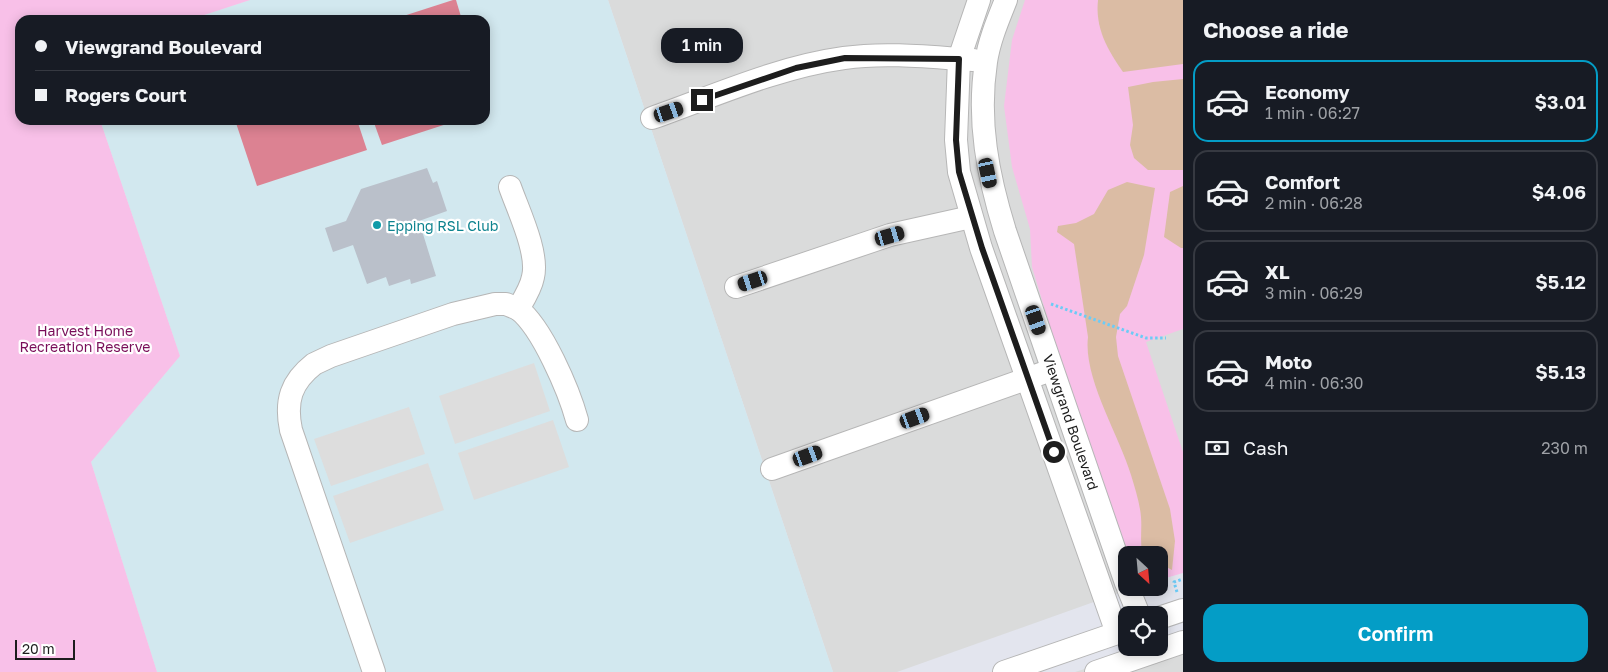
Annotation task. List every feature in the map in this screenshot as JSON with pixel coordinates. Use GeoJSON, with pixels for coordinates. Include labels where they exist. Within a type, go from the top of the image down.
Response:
{"type":"FeatureCollection","features":[{"type":"Feature","properties":{"kind":"street","name":"Viewgrand Boulevard"},"geometry":{"type":"LineString","coordinates":[[979,0],[959,59],[956,140],[959,172],[971,217],[1118,624]]}},
{"type":"Feature","properties":{"kind":"street","name":"Viewgrand Boulevard"},"geometry":{"type":"LineString","coordinates":[[1006,0],[986,62],[983,112],[985,156],[992,189],[1118,560]]}},
{"type":"Feature","properties":{"kind":"street"},"geometry":{"type":"LineString","coordinates":[[652,118],[770,76],[820,62],[873,56],[959,59],[986,62]]}},
{"type":"Feature","properties":{"kind":"street"},"geometry":{"type":"LineString","coordinates":[[510,186],[530,244],[534,266],[532,283],[518,309]]}},
{"type":"Feature","properties":{"kind":"street"},"geometry":{"type":"LineString","coordinates":[[736,286],[890,236],[971,217]]}},
{"type":"Feature","properties":{"kind":"street"},"geometry":{"type":"LineString","coordinates":[[374,672],[291,430],[288,407],[292,391],[302,373],[314,364],[331,356],[453,314],[482,307],[506,304],[518,309],[535,326],[572,404],[577,420]]}},
{"type":"Feature","properties":{"kind":"street"},"geometry":{"type":"LineString","coordinates":[[772,469],[1053,369]]}},
{"type":"Feature","properties":{"kind":"street"},"geometry":{"type":"LineString","coordinates":[[1168,615],[1183,610]]}},
{"type":"Feature","properties":{"kind":"street"},"geometry":{"type":"LineString","coordinates":[[1004,672],[1118,633]]}},
{"type":"Feature","properties":{"kind":"street"},"geometry":{"type":"LineString","coordinates":[[1096,672],[1183,642]]}},
{"type":"Feature","properties":{"kind":"path"},"geometry":{"type":"LineString","coordinates":[[1048,302],[1146,338],[1166,338]]}},
{"type":"Feature","properties":{"kind":"shaded area"},"geometry":{"type":"Polygon","coordinates":[[[250,0],[608,0],[833,672],[157,672],[91,462],[180,356],[102,125],[490,125],[490,15],[204,15],[250,0]]]}},
{"type":"Feature","properties":{"kind":"shaded area"},"geometry":{"type":"Polygon","coordinates":[[[456,0],[460,15],[406,15],[456,0]]]}},
{"type":"Feature","properties":{"kind":"shaded area"},"geometry":{"type":"Polygon","coordinates":[[[608,0],[1183,0],[1183,569],[1168,560],[1168,546],[1118,546],[1118,593],[897,672],[833,672],[608,0]]]}},
{"type":"Feature","properties":{"kind":"shaded area"},"geometry":{"type":"Polygon","coordinates":[[[1098,0],[1183,0],[1183,64],[1123,72],[1103,38],[1098,20],[1098,0]]]}},
{"type":"Feature","properties":{"kind":"shaded area"},"geometry":{"type":"Polygon","coordinates":[[[1183,79],[1183,170],[1148,170],[1134,158],[1130,145],[1133,125],[1128,87],[1183,79]]]}},
{"type":"Feature","properties":{"kind":"shaded area"},"geometry":{"type":"Polygon","coordinates":[[[237,125],[359,125],[367,150],[257,186],[237,125]]]}},
{"type":"Feature","properties":{"kind":"shaded area"},"geometry":{"type":"Polygon","coordinates":[[[375,125],[444,125],[382,145],[375,125]]]}},
{"type":"Feature","properties":{"kind":"shaded area"},"geometry":{"type":"Polygon","coordinates":[[[1127,182],[1155,188],[1144,255],[1127,306],[1120,314],[1116,337],[1118,356],[1170,509],[1175,541],[1172,570],[1168,568],[1168,546],[1141,546],[1141,517],[1136,491],[1126,459],[1103,406],[1091,370],[1074,244],[1057,232],[1058,226],[1076,223],[1094,214],[1108,190],[1127,182]]]}},
{"type":"Feature","properties":{"kind":"shaded area"},"geometry":{"type":"Polygon","coordinates":[[[1183,186],[1183,248],[1181,248],[1164,237],[1170,192],[1183,186]]]}},
{"type":"Feature","properties":{"kind":"shaded area"},"geometry":{"type":"Polygon","coordinates":[[[534,363],[550,411],[455,444],[439,396],[534,363]]]}},
{"type":"Feature","properties":{"kind":"shaded area"},"geometry":{"type":"Polygon","coordinates":[[[409,407],[425,454],[331,486],[314,439],[409,407]]]}},
{"type":"Feature","properties":{"kind":"shaded area"},"geometry":{"type":"Polygon","coordinates":[[[553,420],[569,467],[474,500],[458,453],[553,420]]]}},
{"type":"Feature","properties":{"kind":"shaded area"},"geometry":{"type":"Polygon","coordinates":[[[428,463],[444,510],[350,543],[333,496],[428,463]]]}},
{"type":"Feature","properties":{"kind":"shaded area"},"geometry":{"type":"Polygon","coordinates":[[[1183,638],[1183,672],[1075,672],[1126,656],[1168,656],[1168,643],[1183,638]]]}},
{"type":"Feature","properties":{"kind":"green space","name":"Harvest Home Recreation Reserve"},"geometry":{"type":"Polygon","coordinates":[[[0,0],[250,0],[204,15],[15,15],[15,125],[102,125],[180,356],[91,462],[157,672],[0,672],[0,0]]]}},
{"type":"Feature","properties":{"kind":"green space"},"geometry":{"type":"Polygon","coordinates":[[[1025,0],[1183,0],[1183,329],[1146,342],[1183,452],[1183,573],[1168,577],[1168,546],[1123,546],[1058,353],[1032,267],[1030,229],[1012,167],[1004,106],[1012,40],[1025,0]]]}},
{"type":"Feature","properties":{"kind":"building","name":"Epping RSL Club"},"geometry":{"type":"Polygon","coordinates":[[[427,168],[433,183],[437,181],[447,211],[419,221],[436,276],[411,284],[410,279],[389,286],[386,277],[367,284],[353,245],[333,252],[325,228],[346,221],[361,189],[427,168]]]}},
{"type":"Feature","properties":{"kind":"place","name":"Epping RSL Club"},"geometry":{"type":"Point","coordinates":[377,225]}},
{"type":"Feature","properties":{"kind":"route"},"geometry":{"type":"LineString","coordinates":[[702,100],[796,68],[845,58],[873,56],[959,59],[956,140],[959,172],[971,217],[1054,452]]}}]}
